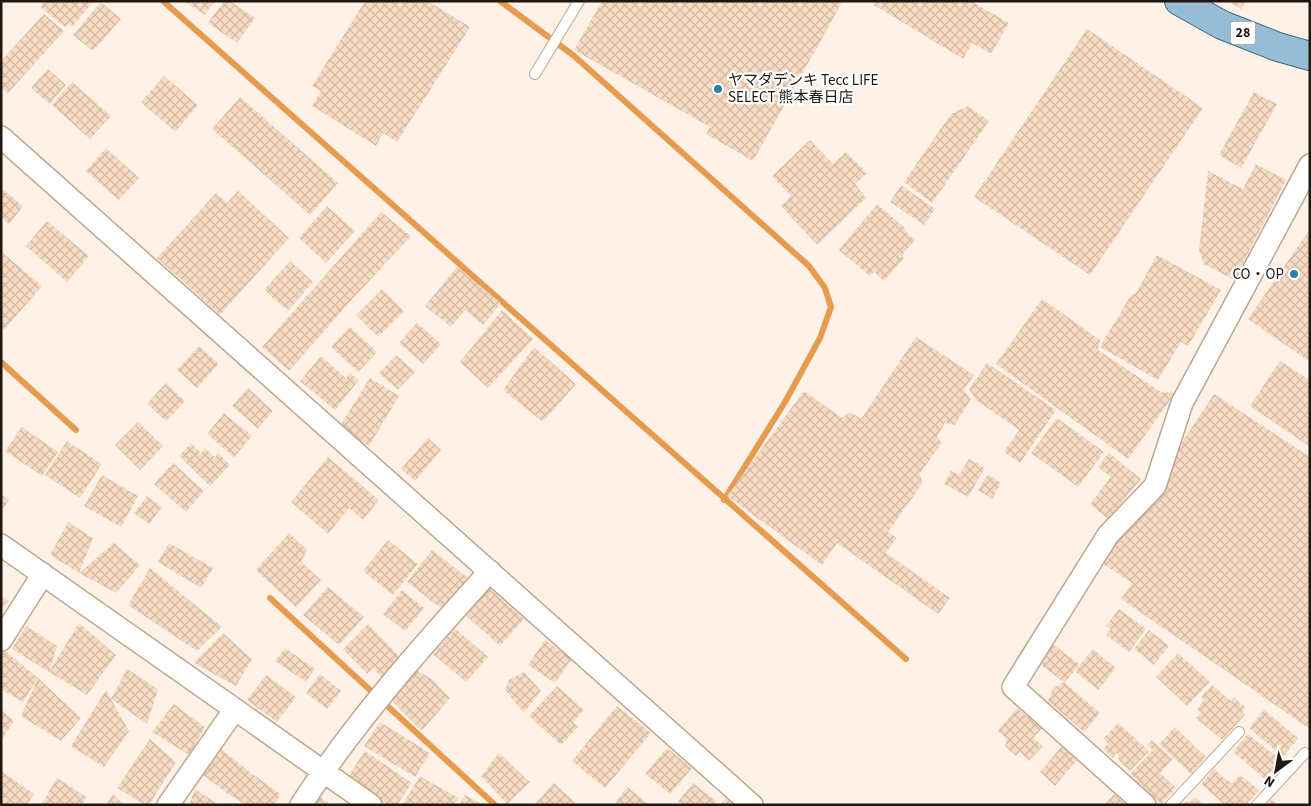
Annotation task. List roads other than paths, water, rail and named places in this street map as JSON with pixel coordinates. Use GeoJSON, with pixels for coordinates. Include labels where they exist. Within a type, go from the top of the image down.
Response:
{"type":"FeatureCollection","features":[{"type":"Feature","properties":{"kind":"main road","name":"28"},"geometry":{"type":"LineString","coordinates":[[1179,1],[1222,25],[1278,47],[1310,56]]}},
{"type":"Feature","properties":{"kind":"street"},"geometry":{"type":"LineString","coordinates":[[1,137],[752,805]]}},
{"type":"Feature","properties":{"kind":"street"},"geometry":{"type":"LineString","coordinates":[[1145,805],[1013,687],[1108,535],[1155,486],[1182,403],[1310,164]]}},
{"type":"Feature","properties":{"kind":"street"},"geometry":{"type":"LineString","coordinates":[[1,545],[371,805]]}},
{"type":"Feature","properties":{"kind":"street"},"geometry":{"type":"LineString","coordinates":[[301,805],[323,771],[423,645],[490,571]]}},
{"type":"Feature","properties":{"kind":"street"},"geometry":{"type":"LineString","coordinates":[[1,640],[43,574]]}},
{"type":"Feature","properties":{"kind":"street"},"geometry":{"type":"LineString","coordinates":[[168,805],[235,709]]}},
{"type":"Feature","properties":{"kind":"lane"},"geometry":{"type":"LineString","coordinates":[[535,74],[580,1]]}},
{"type":"Feature","properties":{"kind":"lane"},"geometry":{"type":"LineString","coordinates":[[1171,805],[1238,732]]}},
{"type":"Feature","properties":{"kind":"lane"},"geometry":{"type":"LineString","coordinates":[[1257,805],[1305,753]]}},
{"type":"Feature","properties":{"kind":"waterway"},"geometry":{"type":"LineString","coordinates":[[163,1],[906,659]]}},
{"type":"Feature","properties":{"kind":"waterway"},"geometry":{"type":"LineString","coordinates":[[500,1],[573,55],[809,266],[825,288],[831,307],[820,338],[785,402],[724,500]]}},
{"type":"Feature","properties":{"kind":"waterway"},"geometry":{"type":"LineString","coordinates":[[1,362],[76,430]]}},
{"type":"Feature","properties":{"kind":"waterway"},"geometry":{"type":"LineString","coordinates":[[270,598],[495,805]]}},
{"type":"Feature","properties":{"kind":"place","name":"ヤマダデンキ Tecc LIFE SELECT 熊本春日店"},"geometry":{"type":"Point","coordinates":[718,89]}},
{"type":"Feature","properties":{"kind":"place","name":"CO・OP"},"geometry":{"type":"Point","coordinates":[1294,274]}}]}
